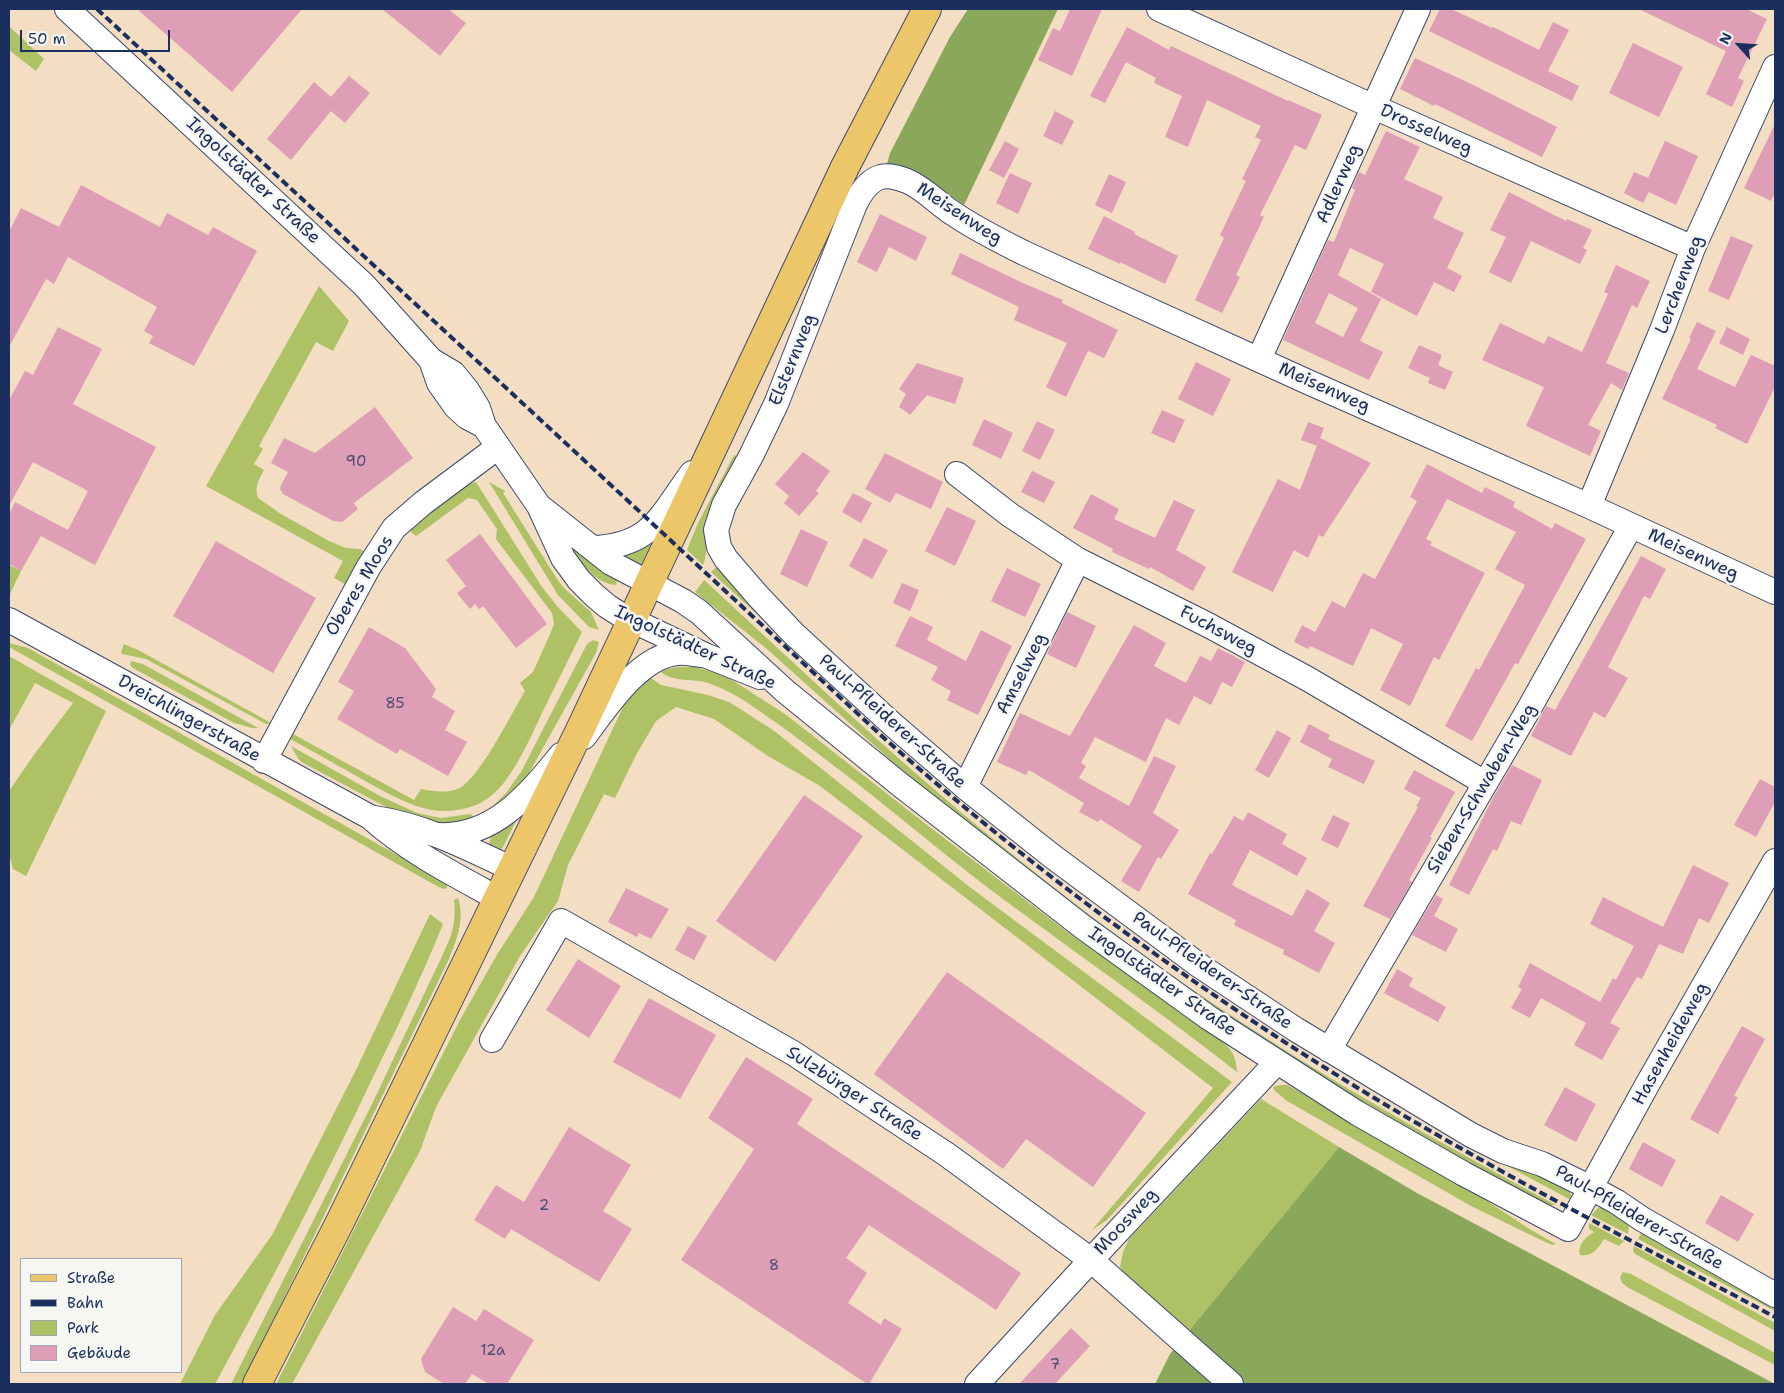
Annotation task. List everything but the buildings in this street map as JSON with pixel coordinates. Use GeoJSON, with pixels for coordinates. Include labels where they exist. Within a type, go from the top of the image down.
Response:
{"type":"FeatureCollection","features":[{"type":"Feature","properties":{"kind":"main road"},"geometry":{"type":"LineString","coordinates":[[257,1384],[339,1224],[580,730],[845,168],[927,9]]}},
{"type":"Feature","properties":{"kind":"street","name":"Ingolstädter Straße"},"geometry":{"type":"LineString","coordinates":[[67,9],[309,235],[338,259],[373,295],[430,360],[439,383],[456,407],[467,417],[484,426],[539,506],[556,544],[570,569],[600,600],[612,610],[707,656],[746,670],[785,691]]}},
{"type":"Feature","properties":{"kind":"street","name":"Drosselweg"},"geometry":{"type":"LineString","coordinates":[[1159,9],[1374,107],[1693,248]]}},
{"type":"Feature","properties":{"kind":"street","name":"Adlerweg"},"geometry":{"type":"LineString","coordinates":[[1259,359],[1418,9]]}},
{"type":"Feature","properties":{"kind":"street","name":"Lerchenweg"},"geometry":{"type":"LineString","coordinates":[[1589,506],[1662,330],[1693,248],[1775,67]]}},
{"type":"Feature","properties":{"kind":"street","name":"Meisenweg"},"geometry":{"type":"LineString","coordinates":[[879,177],[906,180],[953,214],[1024,253],[1589,506],[1775,592]]}},
{"type":"Feature","properties":{"kind":"street","name":"Elsternweg"},"geometry":{"type":"LineString","coordinates":[[719,547],[716,530],[724,505],[751,456],[776,404],[855,204],[865,188],[879,177]]}},
{"type":"Feature","properties":{"kind":"street"},"geometry":{"type":"LineString","coordinates":[[592,548],[624,544],[636,539],[654,525],[715,441]]}},
{"type":"Feature","properties":{"kind":"street","name":"Oberes Moos"},"geometry":{"type":"LineString","coordinates":[[264,761],[364,574],[394,528],[423,503],[498,447]]}},
{"type":"Feature","properties":{"kind":"street","name":"Fuchsweg"},"geometry":{"type":"LineString","coordinates":[[956,474],[1010,515],[1078,560],[1208,625],[1308,679],[1485,783]]}},
{"type":"Feature","properties":{"kind":"street","name":"Ingolstädter Straße"},"geometry":{"type":"LineString","coordinates":[[539,506],[611,563],[683,601],[699,612],[785,691],[898,783],[1046,898],[1209,1018],[1382,1128],[1568,1229]]}},
{"type":"Feature","properties":{"kind":"street","name":"Sieben-Schwaben-Weg"},"geometry":{"type":"LineString","coordinates":[[1329,1050],[1569,640],[1631,526]]}},
{"type":"Feature","properties":{"kind":"street","name":"Paul-Pfleiderer-Straße"},"geometry":{"type":"LineString","coordinates":[[719,547],[726,559],[793,633],[891,723],[965,787],[1044,850],[1181,952],[1329,1050],[1471,1135],[1504,1151],[1542,1164],[1591,1188],[1775,1295]]}},
{"type":"Feature","properties":{"kind":"street","name":"Amselweg"},"geometry":{"type":"LineString","coordinates":[[965,787],[1078,560]]}},
{"type":"Feature","properties":{"kind":"street","name":"Dreichlingerstraße"},"geometry":{"type":"LineString","coordinates":[[9,620],[264,761],[370,817],[413,850],[497,898]]}},
{"type":"Feature","properties":{"kind":"street"},"geometry":{"type":"LineString","coordinates":[[563,764],[626,684],[643,668],[672,654],[684,653],[707,656]]}},
{"type":"Feature","properties":{"kind":"street"},"geometry":{"type":"LineString","coordinates":[[438,835],[466,832],[482,827],[504,816],[543,778],[580,730]]}},
{"type":"Feature","properties":{"kind":"street","name":"Dreichlingerstraße"},"geometry":{"type":"LineString","coordinates":[[370,817],[394,821],[438,835],[512,869]]}},
{"type":"Feature","properties":{"kind":"street","name":"Hasenheideweg"},"geometry":{"type":"LineString","coordinates":[[1568,1229],[1647,1085],[1775,861]]}},
{"type":"Feature","properties":{"kind":"street","name":"Sulzbürger Straße"},"geometry":{"type":"LineString","coordinates":[[492,1040],[561,922],[734,1018],[840,1084],[946,1154],[1091,1260],[1231,1384]]}},
{"type":"Feature","properties":{"kind":"street","name":"Moosweg"},"geometry":{"type":"LineString","coordinates":[[978,1384],[1091,1260],[1277,1062]]}},
{"type":"Feature","properties":{"kind":"green space"},"geometry":{"type":"Polygon","coordinates":[[[968,9],[1058,9],[964,205],[924,177],[886,168],[890,153],[950,37],[968,9]]]}},
{"type":"Feature","properties":{"kind":"green space"},"geometry":{"type":"Polygon","coordinates":[[[10,27],[44,59],[36,71],[9,50],[10,27]]]}},
{"type":"Feature","properties":{"kind":"green space"},"geometry":{"type":"Polygon","coordinates":[[[319,286],[349,321],[333,351],[316,342],[259,446],[263,449],[254,464],[264,470],[257,487],[258,498],[281,514],[329,541],[346,548],[360,549],[365,552],[348,586],[334,578],[343,561],[206,486],[319,286]]]}},
{"type":"Feature","properties":{"kind":"green space"},"geometry":{"type":"Polygon","coordinates":[[[734,455],[743,459],[711,508],[706,523],[706,554],[703,565],[687,550],[698,523],[734,455]]]}},
{"type":"Feature","properties":{"kind":"green space"},"geometry":{"type":"Polygon","coordinates":[[[476,482],[542,587],[582,632],[526,746],[504,782],[487,799],[475,805],[468,808],[439,811],[422,808],[395,797],[290,739],[291,733],[414,800],[421,789],[442,792],[455,790],[464,785],[483,762],[525,691],[520,683],[533,672],[554,624],[552,613],[496,539],[497,529],[477,500],[468,498],[416,536],[411,532],[409,528],[469,483],[476,482]]]}},
{"type":"Feature","properties":{"kind":"green space"},"geometry":{"type":"Polygon","coordinates":[[[489,482],[505,491],[503,493],[559,582],[591,612],[599,630],[589,627],[558,595],[489,482]]]}},
{"type":"Feature","properties":{"kind":"green space"},"geometry":{"type":"Polygon","coordinates":[[[652,541],[640,567],[617,557],[652,541]]]}},
{"type":"Feature","properties":{"kind":"green space"},"geometry":{"type":"Polygon","coordinates":[[[573,546],[608,572],[617,581],[616,585],[602,581],[590,572],[571,548],[573,546]]]}},
{"type":"Feature","properties":{"kind":"green space"},"geometry":{"type":"Polygon","coordinates":[[[722,562],[782,637],[711,572],[722,562]]]}},
{"type":"Feature","properties":{"kind":"green space"},"geometry":{"type":"Polygon","coordinates":[[[9,565],[21,571],[10,594],[9,593],[9,565]]]}},
{"type":"Feature","properties":{"kind":"green space"},"geometry":{"type":"Polygon","coordinates":[[[704,580],[860,724],[941,795],[1025,865],[1142,954],[1242,1023],[1345,1087],[1556,1205],[1545,1205],[1366,1107],[1175,982],[936,801],[767,649],[695,592],[704,580]]]}},
{"type":"Feature","properties":{"kind":"green space"},"geometry":{"type":"Polygon","coordinates":[[[593,640],[599,642],[596,653],[529,773],[519,789],[487,812],[506,793],[521,772],[587,644],[593,640]]]}},
{"type":"Feature","properties":{"kind":"green space"},"geometry":{"type":"Polygon","coordinates":[[[9,643],[28,648],[424,870],[447,884],[447,888],[443,889],[435,885],[9,647],[9,643]]]}},
{"type":"Feature","properties":{"kind":"green space"},"geometry":{"type":"Polygon","coordinates":[[[124,644],[273,724],[266,724],[146,659],[122,654],[124,644]]]}},
{"type":"Feature","properties":{"kind":"green space"},"geometry":{"type":"Polygon","coordinates":[[[9,656],[106,711],[26,876],[13,869],[9,854],[9,791],[73,703],[35,683],[9,730],[9,656]]]}},
{"type":"Feature","properties":{"kind":"green space"},"geometry":{"type":"Polygon","coordinates":[[[131,661],[143,664],[258,728],[234,723],[133,668],[130,665],[131,661]]]}},
{"type":"Feature","properties":{"kind":"green space"},"geometry":{"type":"Polygon","coordinates":[[[679,667],[695,667],[717,673],[732,680],[785,714],[1066,931],[1213,1034],[1233,1054],[1237,1072],[979,881],[802,741],[752,706],[715,685],[672,678],[661,672],[679,667]]]}},
{"type":"Feature","properties":{"kind":"green space"},"geometry":{"type":"Polygon","coordinates":[[[648,676],[661,685],[708,695],[729,702],[773,730],[971,888],[1232,1082],[1107,1220],[1092,1230],[1213,1088],[820,786],[768,756],[714,719],[676,707],[656,721],[636,755],[615,798],[604,794],[568,865],[558,901],[520,956],[436,1107],[420,1151],[292,1384],[276,1384],[461,1018],[498,953],[534,897],[623,707],[632,691],[648,676]]]}},
{"type":"Feature","properties":{"kind":"green space"},"geometry":{"type":"Polygon","coordinates":[[[291,746],[380,796],[417,813],[441,818],[470,814],[475,817],[438,827],[405,817],[305,764],[299,760],[291,746]]]}},
{"type":"Feature","properties":{"kind":"green space"},"geometry":{"type":"Polygon","coordinates":[[[514,821],[515,823],[501,851],[488,846],[493,831],[514,821]]]}},
{"type":"Feature","properties":{"kind":"green space"},"geometry":{"type":"Polygon","coordinates":[[[458,898],[461,914],[460,921],[449,959],[242,1384],[231,1384],[372,1104],[444,952],[453,927],[455,915],[454,900],[458,898]]]}},
{"type":"Feature","properties":{"kind":"green space"},"geometry":{"type":"Polygon","coordinates":[[[430,914],[443,924],[427,963],[335,1155],[256,1308],[215,1384],[180,1384],[215,1315],[272,1235],[356,1070],[430,914]]]}},
{"type":"Feature","properties":{"kind":"green space"},"geometry":{"type":"Polygon","coordinates":[[[1287,1085],[1298,1091],[1475,1193],[1556,1244],[1552,1245],[1471,1206],[1287,1101],[1274,1090],[1273,1087],[1287,1085]]]}},
{"type":"Feature","properties":{"kind":"green space"},"geometry":{"type":"Polygon","coordinates":[[[1261,1099],[1339,1147],[1187,1333],[1126,1277],[1120,1267],[1123,1252],[1129,1239],[1261,1099]]]}},
{"type":"Feature","properties":{"kind":"green space"},"geometry":{"type":"Polygon","coordinates":[[[1468,1145],[1567,1186],[1571,1194],[1571,1200],[1468,1145]]]}},
{"type":"Feature","properties":{"kind":"green space"},"geometry":{"type":"Polygon","coordinates":[[[1339,1147],[1417,1193],[1775,1384],[1155,1384],[1170,1354],[1339,1147]]]}},
{"type":"Feature","properties":{"kind":"green space"},"geometry":{"type":"Polygon","coordinates":[[[1606,1207],[1629,1224],[1628,1234],[1591,1215],[1598,1208],[1606,1207]]]}},
{"type":"Feature","properties":{"kind":"green space"},"geometry":{"type":"Polygon","coordinates":[[[1589,1223],[1624,1241],[1619,1246],[1604,1239],[1594,1252],[1588,1255],[1580,1255],[1581,1245],[1594,1232],[1589,1229],[1589,1223]]]}},
{"type":"Feature","properties":{"kind":"green space"},"geometry":{"type":"Polygon","coordinates":[[[1642,1232],[1775,1305],[1775,1311],[1638,1239],[1642,1232]]]}},
{"type":"Feature","properties":{"kind":"green space"},"geometry":{"type":"Polygon","coordinates":[[[1634,1246],[1775,1323],[1775,1331],[1635,1254],[1633,1251],[1634,1246]]]}},
{"type":"Feature","properties":{"kind":"green space"},"geometry":{"type":"Polygon","coordinates":[[[1623,1272],[1631,1274],[1775,1353],[1775,1365],[1627,1287],[1622,1283],[1620,1277],[1623,1272]]]}},
{"type":"Feature","properties":{"kind":"railway"},"geometry":{"type":"LineString","coordinates":[[97,9],[884,738],[941,788],[1059,883],[1181,972],[1244,1015],[1371,1096],[1521,1182],[1775,1317]]}}]}
